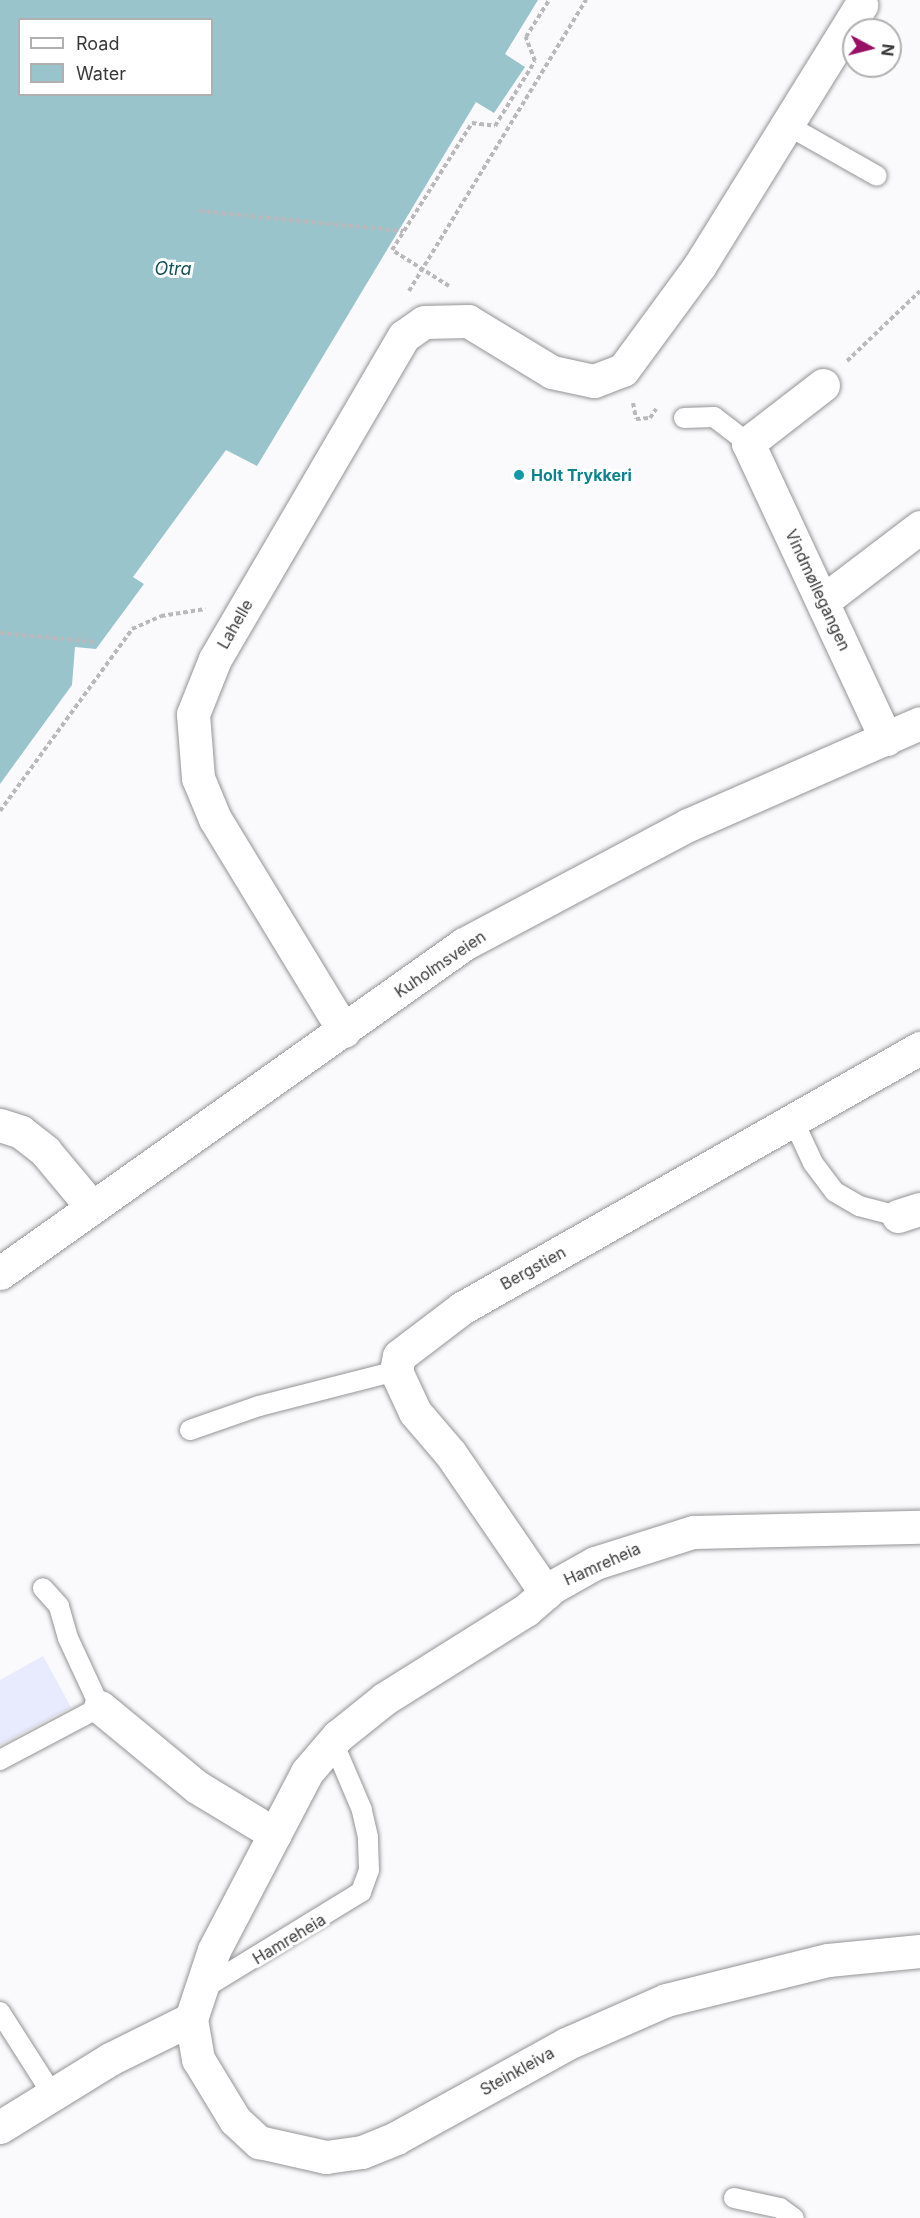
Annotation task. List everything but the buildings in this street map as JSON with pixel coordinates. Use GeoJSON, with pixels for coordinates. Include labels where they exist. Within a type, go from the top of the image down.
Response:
{"type":"FeatureCollection","features":[{"type":"Feature","properties":{"kind":"street"},"geometry":{"type":"LineString","coordinates":[[404,336],[424,322],[468,321],[552,372],[594,381],[630,364],[700,266],[861,5]]}},
{"type":"Feature","properties":{"kind":"street","name":"Lahelle"},"geometry":{"type":"LineString","coordinates":[[344,1031],[215,819],[198,778],[193,714],[235,624],[404,336]]}},
{"type":"Feature","properties":{"kind":"street"},"geometry":{"type":"LineString","coordinates":[[748,443],[823,385]]}},
{"type":"Feature","properties":{"kind":"street","name":"Vindmøllegangen"},"geometry":{"type":"LineString","coordinates":[[748,443],[886,739]]}},
{"type":"Feature","properties":{"kind":"street"},"geometry":{"type":"LineString","coordinates":[[823,601],[920,527]]}},
{"type":"Feature","properties":{"kind":"street","name":"Kuholmsveien"},"geometry":{"type":"LineString","coordinates":[[0,1273],[91,1206],[344,1031],[464,944],[571,883],[920,723]]}},
{"type":"Feature","properties":{"kind":"street","name":"Bergstien"},"geometry":{"type":"LineString","coordinates":[[396,1371],[399,1356],[413,1342],[462,1308],[795,1122],[920,1048]]}},
{"type":"Feature","properties":{"kind":"street"},"geometry":{"type":"LineString","coordinates":[[0,1125],[21,1132],[45,1151],[91,1206]]}},
{"type":"Feature","properties":{"kind":"street"},"geometry":{"type":"LineString","coordinates":[[396,1371],[415,1412],[450,1453],[546,1593]]}},
{"type":"Feature","properties":{"kind":"street","name":"Hamreheia"},"geometry":{"type":"LineString","coordinates":[[0,2127],[51,2092],[196,2004],[214,1950],[307,1772],[333,1742],[384,1699],[546,1593],[595,1563],[693,1532],[920,1527]]}},
{"type":"Feature","properties":{"kind":"street"},"geometry":{"type":"LineString","coordinates":[[100,1707],[188,1780],[275,1834]]}},
{"type":"Feature","properties":{"kind":"street","name":"Steinkleiva"},"geometry":{"type":"LineString","coordinates":[[196,2004],[198,2059],[235,2120],[259,2142],[326,2157],[362,2152],[396,2138],[566,2044],[666,2000],[828,1960],[920,1951]]}},
{"type":"Feature","properties":{"kind":"lane"},"geometry":{"type":"LineString","coordinates":[[787,125],[877,176]]}},
{"type":"Feature","properties":{"kind":"lane","name":"Vindmøllegangen"},"geometry":{"type":"LineString","coordinates":[[684,418],[714,417],[748,443]]}},
{"type":"Feature","properties":{"kind":"lane"},"geometry":{"type":"LineString","coordinates":[[795,1122],[819,1173],[836,1192],[859,1206],[909,1212]]}},
{"type":"Feature","properties":{"kind":"lane"},"geometry":{"type":"LineString","coordinates":[[190,1430],[259,1406],[396,1371]]}},
{"type":"Feature","properties":{"kind":"lane"},"geometry":{"type":"LineString","coordinates":[[0,1760],[100,1707],[68,1638],[59,1606],[43,1588]]}},
{"type":"Feature","properties":{"kind":"lane","name":"Hamreheia"},"geometry":{"type":"LineString","coordinates":[[196,2004],[361,1892],[369,1869],[368,1837],[333,1742]]}},
{"type":"Feature","properties":{"kind":"lane"},"geometry":{"type":"LineString","coordinates":[[0,2012],[51,2092]]}},
{"type":"Feature","properties":{"kind":"lane"},"geometry":{"type":"LineString","coordinates":[[734,2198],[780,2208],[794,2218]]}},
{"type":"Feature","properties":{"kind":"path"},"geometry":{"type":"LineString","coordinates":[[468,321],[449,285],[392,250],[472,123],[495,126],[535,61],[526,37],[549,0]]}},
{"type":"Feature","properties":{"kind":"path"},"geometry":{"type":"LineString","coordinates":[[404,336],[404,299],[586,0]]}},
{"type":"Feature","properties":{"kind":"path"},"geometry":{"type":"LineString","coordinates":[[199,212],[404,231]]}},
{"type":"Feature","properties":{"kind":"path"},"geometry":{"type":"LineString","coordinates":[[823,385],[920,291]]}},
{"type":"Feature","properties":{"kind":"path"},"geometry":{"type":"LineString","coordinates":[[630,364],[648,377],[632,405],[636,419],[650,418],[663,400]]}},
{"type":"Feature","properties":{"kind":"path"},"geometry":{"type":"LineString","coordinates":[[0,812],[132,629],[202,608],[235,624]]}},
{"type":"Feature","properties":{"kind":"path"},"geometry":{"type":"LineString","coordinates":[[0,633],[96,642]]}},
{"type":"Feature","properties":{"kind":"shaded area"},"geometry":{"type":"Polygon","coordinates":[[[43,1656],[71,1707],[0,1745],[0,1680],[43,1656]]]}},
{"type":"Feature","properties":{"kind":"water","name":"Otra"},"geometry":{"type":"Polygon","coordinates":[[[0,0],[538,0],[505,54],[525,67],[494,113],[476,102],[257,466],[226,450],[133,577],[144,584],[96,649],[75,647],[72,685],[0,784],[0,0]]]}},
{"type":"Feature","properties":{"kind":"place","name":"Holt Trykkeri"},"geometry":{"type":"Point","coordinates":[519,475]}}]}
